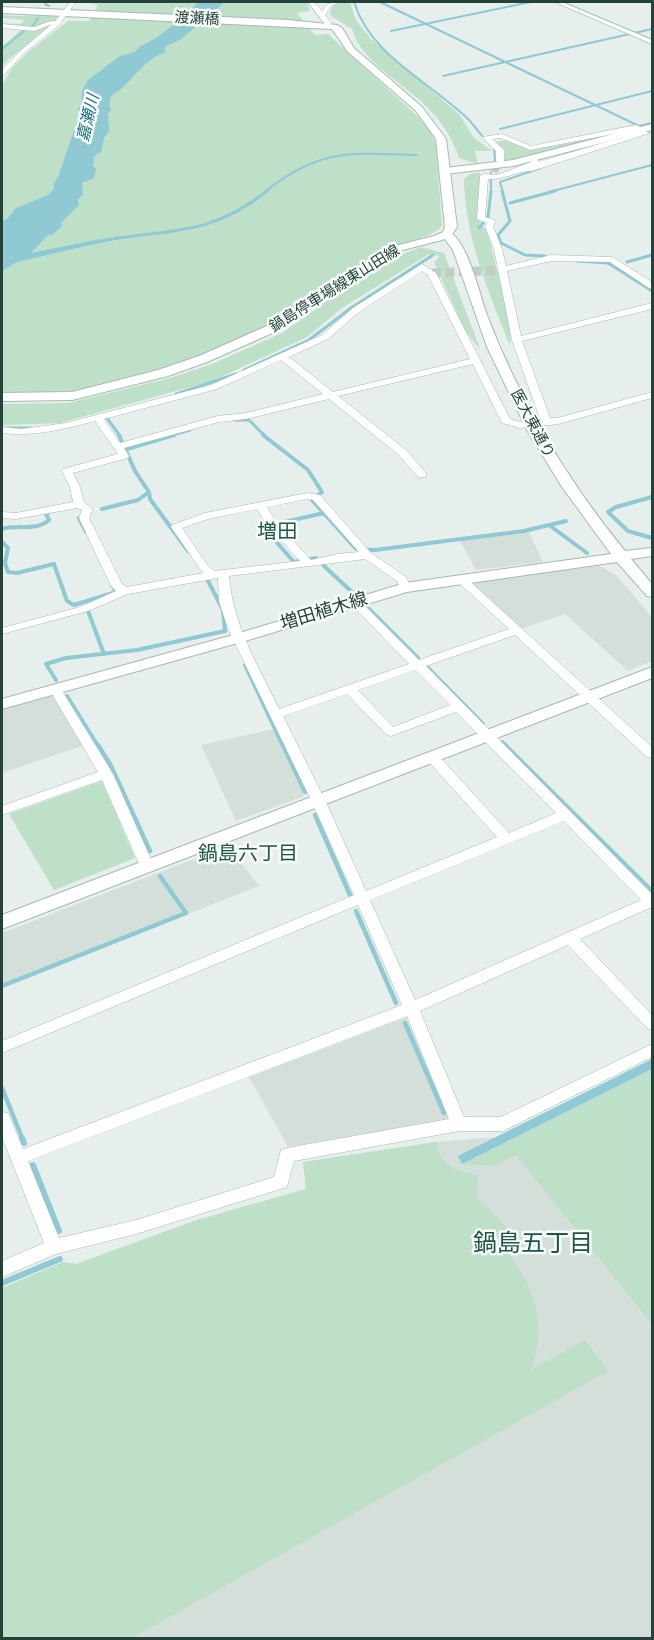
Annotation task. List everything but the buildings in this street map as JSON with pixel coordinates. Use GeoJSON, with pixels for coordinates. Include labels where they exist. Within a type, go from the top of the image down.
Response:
{"type":"FeatureCollection","features":[{"type":"Feature","properties":{"kind":"street"},"geometry":{"type":"LineString","coordinates":[[2,74],[10,63],[66,15],[73,2]]}},
{"type":"Feature","properties":{"kind":"street"},"geometry":{"type":"LineString","coordinates":[[311,2],[324,22],[339,30],[351,50],[419,109],[441,139],[451,227],[447,234]]}},
{"type":"Feature","properties":{"kind":"street"},"geometry":{"type":"LineString","coordinates":[[324,22],[329,5],[337,2]]}},
{"type":"Feature","properties":{"kind":"street"},"geometry":{"type":"LineString","coordinates":[[558,2],[652,42]]}},
{"type":"Feature","properties":{"kind":"street"},"geometry":{"type":"LineString","coordinates":[[2,10],[66,15]]}},
{"type":"Feature","properties":{"kind":"street"},"geometry":{"type":"LineString","coordinates":[[2,26],[35,29],[66,15]]}},
{"type":"Feature","properties":{"kind":"street","name":"渡瀬橋"},"geometry":{"type":"LineString","coordinates":[[66,15],[324,22]]}},
{"type":"Feature","properties":{"kind":"street"},"geometry":{"type":"LineString","coordinates":[[500,161],[500,150],[486,137],[502,136],[530,148],[636,127]]}},
{"type":"Feature","properties":{"kind":"street"},"geometry":{"type":"LineString","coordinates":[[445,171],[488,167],[533,158],[649,130]]}},
{"type":"Feature","properties":{"kind":"street"},"geometry":{"type":"LineString","coordinates":[[545,422],[545,414],[517,340],[498,249],[489,226],[492,221],[482,219],[484,176],[496,175],[649,130]]}},
{"type":"Feature","properties":{"kind":"street"},"geometry":{"type":"LineString","coordinates":[[496,175],[535,163],[533,158]]}},
{"type":"Feature","properties":{"kind":"street","name":"鍋島停車場線東山田線"},"geometry":{"type":"LineString","coordinates":[[2,397],[72,396],[164,373],[203,359],[273,328],[331,288],[395,249],[447,234]]}},
{"type":"Feature","properties":{"kind":"street","name":"医大東通り"},"geometry":{"type":"LineString","coordinates":[[447,234],[459,247],[467,278],[502,368],[562,479],[621,558],[652,593]]}},
{"type":"Feature","properties":{"kind":"street"},"geometry":{"type":"LineString","coordinates":[[501,270],[550,258],[612,260],[652,286]]}},
{"type":"Feature","properties":{"kind":"street"},"geometry":{"type":"LineString","coordinates":[[2,430],[21,432],[66,426],[214,387],[326,337],[356,310],[422,267],[432,273],[507,420],[514,425],[558,422],[652,395]]}},
{"type":"Feature","properties":{"kind":"street"},"geometry":{"type":"LineString","coordinates":[[517,340],[652,306]]}},
{"type":"Feature","properties":{"kind":"street"},"geometry":{"type":"LineString","coordinates":[[283,357],[403,453],[422,475]]}},
{"type":"Feature","properties":{"kind":"street"},"geometry":{"type":"LineString","coordinates":[[123,445],[218,420],[246,416],[476,360]]}},
{"type":"Feature","properties":{"kind":"street"},"geometry":{"type":"LineString","coordinates":[[79,504],[75,487],[67,471],[124,456],[123,445],[104,416]]}},
{"type":"Feature","properties":{"kind":"street"},"geometry":{"type":"LineString","coordinates":[[405,588],[402,579],[365,552],[312,497],[260,504],[205,516],[176,527],[212,576],[225,602],[239,638],[318,800],[411,1008],[459,1124]]}},
{"type":"Feature","properties":{"kind":"street"},"geometry":{"type":"LineString","coordinates":[[2,515],[16,516],[79,504],[88,509],[84,518],[117,586],[125,591]]}},
{"type":"Feature","properties":{"kind":"street"},"geometry":{"type":"LineString","coordinates":[[260,504],[270,522],[308,564]]}},
{"type":"Feature","properties":{"kind":"street"},"geometry":{"type":"LineString","coordinates":[[2,631],[84,609],[125,591],[212,576],[308,564],[365,552]]}},
{"type":"Feature","properties":{"kind":"street","name":"増田植木線"},"geometry":{"type":"LineString","coordinates":[[2,704],[239,638],[405,588],[652,552]]}},
{"type":"Feature","properties":{"kind":"street"},"geometry":{"type":"LineString","coordinates":[[460,579],[652,754]]}},
{"type":"Feature","properties":{"kind":"street"},"geometry":{"type":"LineString","coordinates":[[18,1158],[411,1008],[652,902],[356,603]]}},
{"type":"Feature","properties":{"kind":"street"},"geometry":{"type":"LineString","coordinates":[[277,714],[517,630]]}},
{"type":"Feature","properties":{"kind":"street"},"geometry":{"type":"LineString","coordinates":[[2,922],[652,672]]}},
{"type":"Feature","properties":{"kind":"street"},"geometry":{"type":"LineString","coordinates":[[55,689],[106,774],[147,866]]}},
{"type":"Feature","properties":{"kind":"street"},"geometry":{"type":"LineString","coordinates":[[350,689],[391,732],[459,706]]}},
{"type":"Feature","properties":{"kind":"street"},"geometry":{"type":"LineString","coordinates":[[432,757],[507,839]]}},
{"type":"Feature","properties":{"kind":"street"},"geometry":{"type":"LineString","coordinates":[[2,811],[106,774]]}},
{"type":"Feature","properties":{"kind":"street"},"geometry":{"type":"LineString","coordinates":[[2,1047],[150,984],[565,815]]}},
{"type":"Feature","properties":{"kind":"street"},"geometry":{"type":"LineString","coordinates":[[570,938],[652,1024]]}},
{"type":"Feature","properties":{"kind":"street"},"geometry":{"type":"LineString","coordinates":[[2,1269],[54,1247],[136,1227],[281,1182],[287,1155],[459,1124],[503,1124],[652,1050]]}},
{"type":"Feature","properties":{"kind":"street"},"geometry":{"type":"LineString","coordinates":[[2,1118],[54,1247]]}},
{"type":"Feature","properties":{"kind":"shaded area"},"geometry":{"type":"Polygon","coordinates":[[[529,532],[543,562],[476,570],[459,539],[529,532]]]}},
{"type":"Feature","properties":{"kind":"shaded area"},"geometry":{"type":"Polygon","coordinates":[[[599,566],[616,575],[652,617],[652,661],[628,671],[565,614],[520,629],[468,581],[599,566]]]}},
{"type":"Feature","properties":{"kind":"shaded area"},"geometry":{"type":"Polygon","coordinates":[[[63,692],[75,716],[82,746],[2,773],[2,709],[63,692]]]}},
{"type":"Feature","properties":{"kind":"shaded area"},"geometry":{"type":"Polygon","coordinates":[[[274,729],[304,796],[236,821],[201,745],[274,729]]]}},
{"type":"Feature","properties":{"kind":"shaded area"},"geometry":{"type":"Polygon","coordinates":[[[228,846],[259,886],[2,987],[2,933],[228,846]]]}},
{"type":"Feature","properties":{"kind":"shaded area"},"geometry":{"type":"Polygon","coordinates":[[[406,1017],[449,1119],[288,1147],[249,1077],[406,1017]]]}},
{"type":"Feature","properties":{"kind":"shaded area"},"geometry":{"type":"Polygon","coordinates":[[[652,1069],[652,1638],[2,1638],[2,1288],[63,1262],[76,1264],[203,1218],[306,1189],[303,1162],[436,1142],[521,1135],[652,1069]]]}},
{"type":"Feature","properties":{"kind":"green space"},"geometry":{"type":"Polygon","coordinates":[[[85,2],[307,2],[310,11],[297,13],[315,35],[328,34],[428,126],[436,144],[442,226],[422,238],[383,251],[269,326],[203,355],[165,369],[80,391],[2,394],[2,86],[11,69],[28,52],[68,21],[89,21],[98,5],[85,2]]]}},
{"type":"Feature","properties":{"kind":"green space"},"geometry":{"type":"Polygon","coordinates":[[[350,2],[356,20],[371,39],[459,114],[474,138],[492,151],[475,151],[478,164],[459,158],[446,131],[433,114],[419,99],[364,52],[352,29],[331,16],[330,10],[335,4],[350,2]]]}},
{"type":"Feature","properties":{"kind":"green space"},"geometry":{"type":"Polygon","coordinates":[[[2,15],[55,15],[58,17],[46,31],[2,66],[2,47],[23,28],[2,23],[20,24],[25,20],[2,18],[2,15]]]}},
{"type":"Feature","properties":{"kind":"green space"},"geometry":{"type":"Polygon","coordinates":[[[595,138],[504,162],[505,150],[495,142],[506,140],[531,150],[595,138]]]}},
{"type":"Feature","properties":{"kind":"green space"},"geometry":{"type":"Polygon","coordinates":[[[480,172],[477,216],[488,234],[511,326],[510,346],[473,244],[465,201],[464,179],[470,174],[480,172]]]}},
{"type":"Feature","properties":{"kind":"green space"},"geometry":{"type":"Polygon","coordinates":[[[421,247],[444,253],[480,349],[465,331],[434,262],[440,256],[429,254],[342,308],[307,337],[212,381],[60,423],[2,425],[2,404],[68,403],[170,378],[212,364],[282,333],[341,291],[403,254],[421,247]]]}},
{"type":"Feature","properties":{"kind":"green space"},"geometry":{"type":"Polygon","coordinates":[[[102,781],[135,858],[54,890],[9,814],[102,781]]]}},
{"type":"Feature","properties":{"kind":"green space"},"geometry":{"type":"Polygon","coordinates":[[[652,1069],[652,1324],[516,1155],[493,1166],[462,1164],[652,1069]]]}},
{"type":"Feature","properties":{"kind":"green space"},"geometry":{"type":"Polygon","coordinates":[[[436,1142],[446,1163],[456,1169],[478,1175],[477,1198],[509,1229],[496,1236],[527,1283],[537,1314],[539,1331],[537,1350],[531,1370],[585,1340],[608,1371],[132,1638],[2,1638],[2,1288],[63,1262],[76,1264],[194,1221],[306,1189],[303,1162],[436,1142]]]}},
{"type":"Feature","properties":{"kind":"water","name":"嘉瀬川"},"geometry":{"type":"Polygon","coordinates":[[[198,2],[225,2],[181,39],[165,47],[165,53],[143,66],[111,96],[109,105],[111,110],[108,115],[109,131],[104,138],[101,152],[94,156],[93,166],[96,169],[94,178],[82,183],[83,194],[78,200],[79,205],[60,224],[63,225],[52,235],[48,235],[31,253],[100,239],[103,242],[17,262],[2,271],[2,221],[6,220],[16,208],[48,195],[54,189],[54,183],[80,113],[78,108],[81,106],[82,91],[88,80],[120,56],[135,52],[139,47],[156,38],[187,15],[198,2]]]}},
{"type":"Feature","properties":{"kind":"water"},"geometry":{"type":"Polygon","coordinates":[[[652,1059],[652,1069],[462,1164],[458,1156],[652,1059]]]}},
{"type":"Feature","properties":{"kind":"waterway"},"geometry":{"type":"LineString","coordinates":[[46,2],[45,4],[49,6]]}},
{"type":"Feature","properties":{"kind":"waterway"},"geometry":{"type":"LineString","coordinates":[[354,2],[362,21],[374,38],[404,67],[469,120],[494,148],[495,161]]}},
{"type":"Feature","properties":{"kind":"waterway"},"geometry":{"type":"LineString","coordinates":[[380,2],[426,24]]}},
{"type":"Feature","properties":{"kind":"waterway"},"geometry":{"type":"LineString","coordinates":[[426,24],[531,2]]}},
{"type":"Feature","properties":{"kind":"waterway"},"geometry":{"type":"LineString","coordinates":[[562,2],[635,33]]}},
{"type":"Feature","properties":{"kind":"waterway"},"geometry":{"type":"LineString","coordinates":[[32,27],[38,18]]}},
{"type":"Feature","properties":{"kind":"waterway"},"geometry":{"type":"LineString","coordinates":[[391,31],[426,24]]}},
{"type":"Feature","properties":{"kind":"waterway"},"geometry":{"type":"LineString","coordinates":[[426,24],[505,62]]}},
{"type":"Feature","properties":{"kind":"waterway"},"geometry":{"type":"LineString","coordinates":[[635,33],[652,29]]}},
{"type":"Feature","properties":{"kind":"waterway"},"geometry":{"type":"LineString","coordinates":[[2,49],[24,31]]}},
{"type":"Feature","properties":{"kind":"waterway"},"geometry":{"type":"LineString","coordinates":[[505,62],[635,33]]}},
{"type":"Feature","properties":{"kind":"waterway"},"geometry":{"type":"LineString","coordinates":[[635,33],[652,40]]}},
{"type":"Feature","properties":{"kind":"waterway"},"geometry":{"type":"LineString","coordinates":[[443,76],[505,62]]}},
{"type":"Feature","properties":{"kind":"waterway"},"geometry":{"type":"LineString","coordinates":[[505,62],[595,105]]}},
{"type":"Feature","properties":{"kind":"waterway"},"geometry":{"type":"LineString","coordinates":[[595,105],[652,91]]}},
{"type":"Feature","properties":{"kind":"waterway"},"geometry":{"type":"LineString","coordinates":[[500,129],[595,105]]}},
{"type":"Feature","properties":{"kind":"waterway"},"geometry":{"type":"LineString","coordinates":[[595,105],[639,126],[652,123]]}},
{"type":"Feature","properties":{"kind":"waterway"},"geometry":{"type":"LineString","coordinates":[[265,192],[302,167],[319,160],[354,154],[417,155]]}},
{"type":"Feature","properties":{"kind":"waterway"},"geometry":{"type":"LineString","coordinates":[[549,192],[652,165]]}},
{"type":"Feature","properties":{"kind":"waterway"},"geometry":{"type":"LineString","coordinates":[[503,192],[500,182],[541,168]]}},
{"type":"Feature","properties":{"kind":"waterway"},"geometry":{"type":"LineString","coordinates":[[491,172],[491,191]]}},
{"type":"Feature","properties":{"kind":"waterway"},"geometry":{"type":"LineString","coordinates":[[96,242],[205,225],[225,217],[267,191]]}},
{"type":"Feature","properties":{"kind":"waterway"},"geometry":{"type":"LineString","coordinates":[[479,228],[488,217],[491,191]]}},
{"type":"Feature","properties":{"kind":"waterway"},"geometry":{"type":"LineString","coordinates":[[502,191],[510,221],[498,235],[501,243],[525,255],[545,256]]}},
{"type":"Feature","properties":{"kind":"waterway"},"geometry":{"type":"LineString","coordinates":[[510,203],[555,191]]}},
{"type":"Feature","properties":{"kind":"waterway"},"geometry":{"type":"LineString","coordinates":[[244,370],[309,340],[351,308],[433,255]]}},
{"type":"Feature","properties":{"kind":"waterway"},"geometry":{"type":"LineString","coordinates":[[627,262],[652,255]]}},
{"type":"Feature","properties":{"kind":"waterway"},"geometry":{"type":"LineString","coordinates":[[577,261],[608,263],[652,291]]}},
{"type":"Feature","properties":{"kind":"waterway"},"geometry":{"type":"LineString","coordinates":[[176,394],[236,374]]}},
{"type":"Feature","properties":{"kind":"waterway"},"geometry":{"type":"LineString","coordinates":[[104,414],[120,436]]}},
{"type":"Feature","properties":{"kind":"waterway"},"geometry":{"type":"LineString","coordinates":[[234,420],[249,420],[265,436]]}},
{"type":"Feature","properties":{"kind":"waterway"},"geometry":{"type":"LineString","coordinates":[[2,428],[31,428]]}},
{"type":"Feature","properties":{"kind":"waterway"},"geometry":{"type":"LineString","coordinates":[[169,436],[190,430]]}},
{"type":"Feature","properties":{"kind":"waterway"},"geometry":{"type":"LineString","coordinates":[[119,435],[135,471],[149,492]]}},
{"type":"Feature","properties":{"kind":"waterway"},"geometry":{"type":"LineString","coordinates":[[127,449],[174,435]]}},
{"type":"Feature","properties":{"kind":"waterway"},"geometry":{"type":"LineString","coordinates":[[263,435],[308,470],[322,492],[312,500],[324,513]]}},
{"type":"Feature","properties":{"kind":"waterway"},"geometry":{"type":"LineString","coordinates":[[102,509],[138,500],[149,492]]}},
{"type":"Feature","properties":{"kind":"waterway"},"geometry":{"type":"LineString","coordinates":[[149,492],[150,499],[188,551]]}},
{"type":"Feature","properties":{"kind":"waterway"},"geometry":{"type":"LineString","coordinates":[[652,497],[616,507],[608,512],[628,531],[652,538]]}},
{"type":"Feature","properties":{"kind":"waterway"},"geometry":{"type":"LineString","coordinates":[[2,529],[44,524],[49,520],[46,514],[52,510]]}},
{"type":"Feature","properties":{"kind":"waterway"},"geometry":{"type":"LineString","coordinates":[[280,523],[324,513]]}},
{"type":"Feature","properties":{"kind":"waterway"},"geometry":{"type":"LineString","coordinates":[[324,513],[356,549],[375,550],[524,531],[549,525]]}},
{"type":"Feature","properties":{"kind":"waterway"},"geometry":{"type":"LineString","coordinates":[[79,518],[86,532]]}},
{"type":"Feature","properties":{"kind":"waterway"},"geometry":{"type":"LineString","coordinates":[[549,525],[566,521]]}},
{"type":"Feature","properties":{"kind":"waterway"},"geometry":{"type":"LineString","coordinates":[[549,525],[587,553]]}},
{"type":"Feature","properties":{"kind":"waterway"},"geometry":{"type":"LineString","coordinates":[[268,527],[264,528],[294,562],[299,561]]}},
{"type":"Feature","properties":{"kind":"waterway"},"geometry":{"type":"LineString","coordinates":[[2,542],[8,548],[5,563],[8,572],[17,573],[54,564],[67,601],[74,605],[116,592],[112,585]]}},
{"type":"Feature","properties":{"kind":"waterway"},"geometry":{"type":"LineString","coordinates":[[310,559],[316,558]]}},
{"type":"Feature","properties":{"kind":"waterway"},"geometry":{"type":"LineString","coordinates":[[323,565],[353,593]]}},
{"type":"Feature","properties":{"kind":"waterway"},"geometry":{"type":"LineString","coordinates":[[104,654],[137,650],[225,631],[223,610],[205,575]]}},
{"type":"Feature","properties":{"kind":"waterway"},"geometry":{"type":"LineString","coordinates":[[367,607],[418,658]]}},
{"type":"Feature","properties":{"kind":"waterway"},"geometry":{"type":"LineString","coordinates":[[88,611],[104,654]]}},
{"type":"Feature","properties":{"kind":"waterway"},"geometry":{"type":"LineString","coordinates":[[56,680],[46,664],[66,658],[104,654]]}},
{"type":"Feature","properties":{"kind":"waterway"},"geometry":{"type":"LineString","coordinates":[[245,665],[283,746]]}},
{"type":"Feature","properties":{"kind":"waterway"},"geometry":{"type":"LineString","coordinates":[[427,667],[483,724]]}},
{"type":"Feature","properties":{"kind":"waterway"},"geometry":{"type":"LineString","coordinates":[[67,696],[98,746]]}},
{"type":"Feature","properties":{"kind":"waterway"},"geometry":{"type":"LineString","coordinates":[[502,742],[505,745]]}},
{"type":"Feature","properties":{"kind":"waterway"},"geometry":{"type":"LineString","coordinates":[[98,745],[111,766],[150,851]]}},
{"type":"Feature","properties":{"kind":"waterway"},"geometry":{"type":"LineString","coordinates":[[283,745],[305,792]]}},
{"type":"Feature","properties":{"kind":"waterway"},"geometry":{"type":"LineString","coordinates":[[505,745],[652,891]]}},
{"type":"Feature","properties":{"kind":"waterway"},"geometry":{"type":"LineString","coordinates":[[315,815],[350,895]]}},
{"type":"Feature","properties":{"kind":"waterway"},"geometry":{"type":"LineString","coordinates":[[2,986],[186,913],[160,876]]}},
{"type":"Feature","properties":{"kind":"waterway"},"geometry":{"type":"LineString","coordinates":[[356,911],[396,1003]]}},
{"type":"Feature","properties":{"kind":"waterway"},"geometry":{"type":"LineString","coordinates":[[405,1023],[444,1113]]}},
{"type":"Feature","properties":{"kind":"waterway"},"geometry":{"type":"LineString","coordinates":[[2,1088],[23,1140]]}},
{"type":"Feature","properties":{"kind":"waterway"},"geometry":{"type":"LineString","coordinates":[[22,1138],[24,1143]]}},
{"type":"Feature","properties":{"kind":"waterway"},"geometry":{"type":"LineString","coordinates":[[33,1165],[59,1231]]}},
{"type":"Feature","properties":{"kind":"waterway"},"geometry":{"type":"LineString","coordinates":[[2,1283],[60,1259]]}},
{"type":"Feature","properties":{"kind":"tunnel"},"geometry":{"type":"LineString","coordinates":[[494,172],[500,161]]}},
{"type":"Feature","properties":{"kind":"tunnel"},"geometry":{"type":"LineString","coordinates":[[432,273],[501,270]]}},
{"type":"Feature","properties":{"kind":"district","name":"増田"},"geometry":{"type":"Point","coordinates":[277,533]}},
{"type":"Feature","properties":{"kind":"district","name":"鍋島六丁目"},"geometry":{"type":"Point","coordinates":[248,855]}},
{"type":"Feature","properties":{"kind":"district","name":"鍋島五丁目"},"geometry":{"type":"Point","coordinates":[533,1244]}}]}
